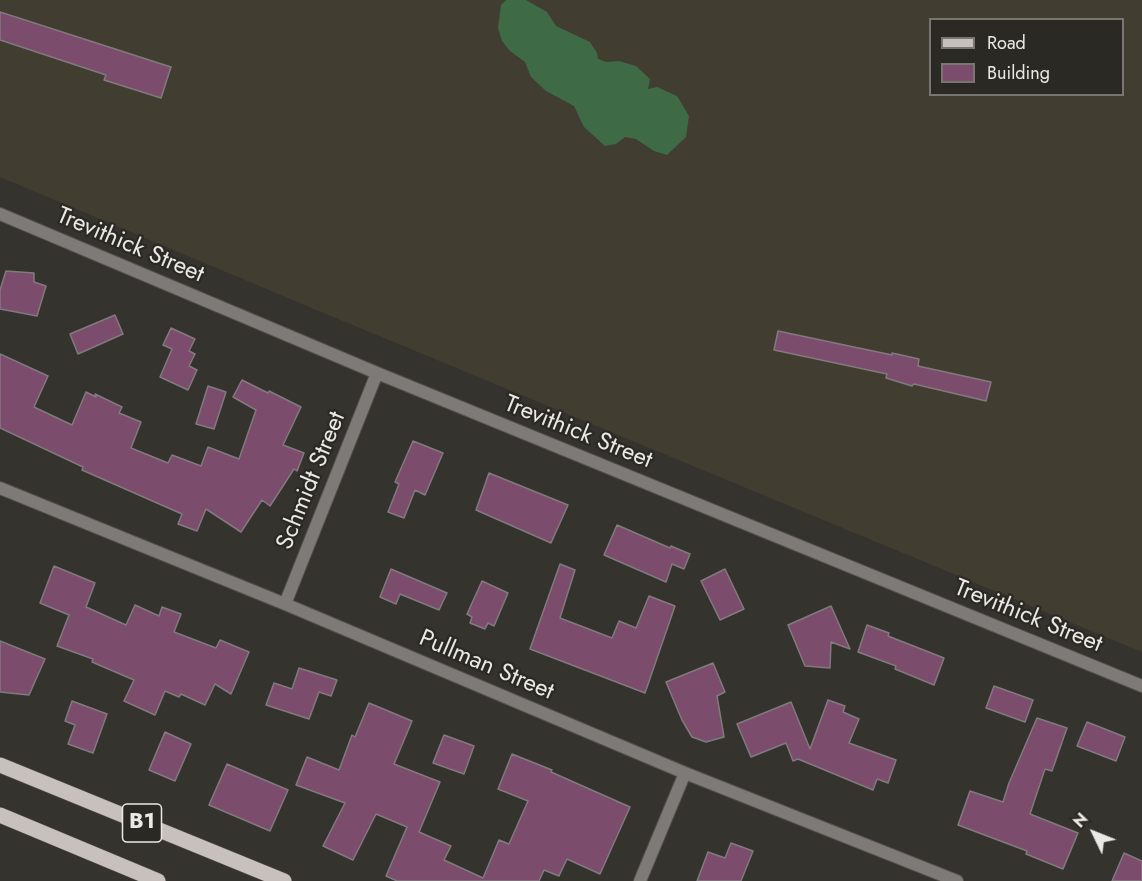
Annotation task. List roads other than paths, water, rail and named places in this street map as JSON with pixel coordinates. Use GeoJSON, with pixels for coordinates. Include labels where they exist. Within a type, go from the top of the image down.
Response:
{"type":"FeatureCollection","features":[{"type":"Feature","properties":{"kind":"main road","name":"B1"},"geometry":{"type":"LineString","coordinates":[[0,765],[284,881]]}},
{"type":"Feature","properties":{"kind":"main road","name":"B1"},"geometry":{"type":"LineString","coordinates":[[0,815],[158,881]]}},
{"type":"Feature","properties":{"kind":"street","name":"Trevithick Street"},"geometry":{"type":"LineString","coordinates":[[0,214],[377,374],[1142,686]]}},
{"type":"Feature","properties":{"kind":"street","name":"Schmidt Street"},"geometry":{"type":"LineString","coordinates":[[285,604],[377,374]]}},
{"type":"Feature","properties":{"kind":"street","name":"Pullman Street"},"geometry":{"type":"LineString","coordinates":[[0,488],[285,604],[685,773],[957,881]]}},
{"type":"Feature","properties":{"kind":"street"},"geometry":{"type":"LineString","coordinates":[[640,881],[685,773]]}}]}
